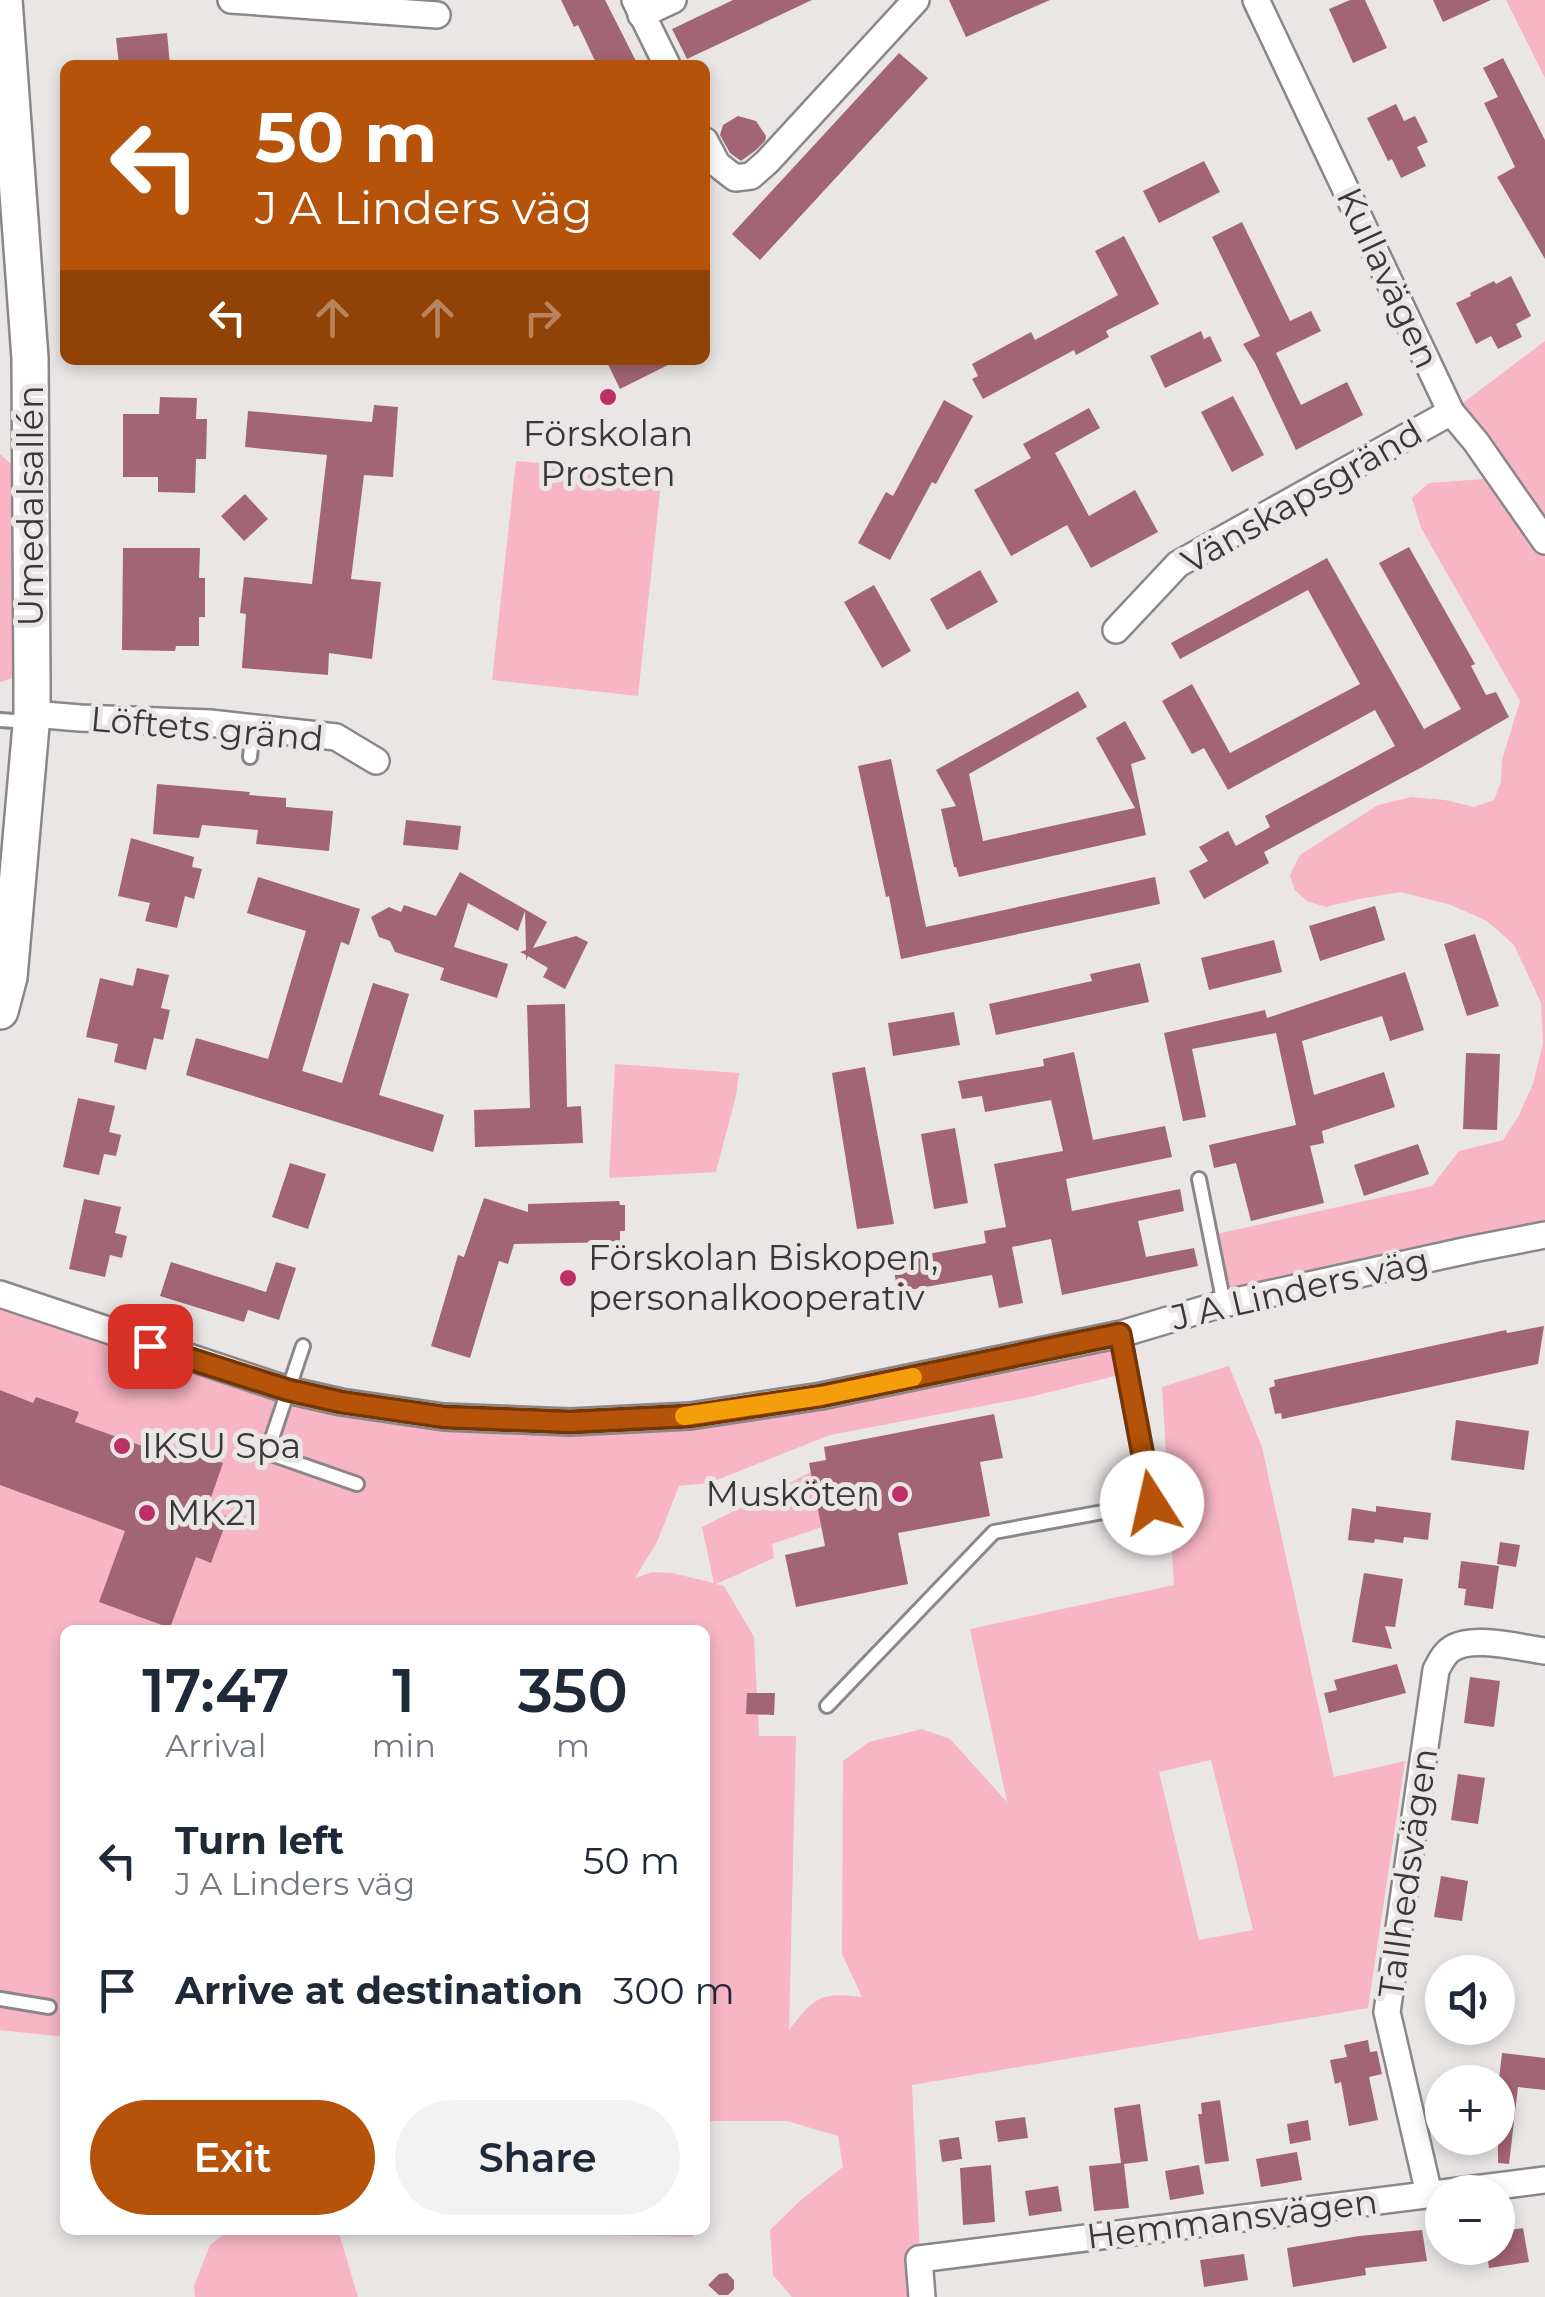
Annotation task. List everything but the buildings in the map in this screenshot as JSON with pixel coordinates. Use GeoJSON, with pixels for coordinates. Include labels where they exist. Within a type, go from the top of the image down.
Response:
{"type":"FeatureCollection","features":[{"type":"Feature","properties":{"kind":"street","name":"Umedalsallén"},"geometry":{"type":"LineString","coordinates":[[0,1011],[9,976],[30,358],[4,0]]}},
{"type":"Feature","properties":{"kind":"street"},"geometry":{"type":"LineString","coordinates":[[230,0],[437,15]]}},
{"type":"Feature","properties":{"kind":"street"},"geometry":{"type":"LineString","coordinates":[[664,60],[638,7],[673,0]]}},
{"type":"Feature","properties":{"kind":"street"},"geometry":{"type":"LineString","coordinates":[[710,150],[717,164],[735,178],[752,176],[916,0]]}},
{"type":"Feature","properties":{"kind":"street","name":"Kullavägen"},"geometry":{"type":"LineString","coordinates":[[1256,0],[1451,412],[1545,542]]}},
{"type":"Feature","properties":{"kind":"street","name":"Vänskapsgränd"},"geometry":{"type":"LineString","coordinates":[[1116,630],[1178,564],[1451,412]]}},
{"type":"Feature","properties":{"kind":"street","name":"Löftets gränd"},"geometry":{"type":"LineString","coordinates":[[16,717],[210,723],[336,737],[376,761]]}},
{"type":"Feature","properties":{"kind":"street","name":"J A Linders väg"},"geometry":{"type":"LineString","coordinates":[[0,1294],[288,1390],[341,1402],[444,1417],[570,1422],[690,1416],[821,1396],[1120,1334],[1224,1304],[1545,1236]]}},
{"type":"Feature","properties":{"kind":"street","name":"Tallhedsvägen"},"geometry":{"type":"LineString","coordinates":[[1425,2176],[1388,2012],[1436,1670],[1451,1649],[1464,1643],[1545,1651]]}},
{"type":"Feature","properties":{"kind":"street","name":"Hemmansvägen"},"geometry":{"type":"LineString","coordinates":[[1515,2184],[1545,2180]]}},
{"type":"Feature","properties":{"kind":"street","name":"Hemmansvägen"},"geometry":{"type":"LineString","coordinates":[[922,2297],[919,2259],[1425,2195]]}},
{"type":"Feature","properties":{"kind":"lane"},"geometry":{"type":"LineString","coordinates":[[250,757],[253,728]]}},
{"type":"Feature","properties":{"kind":"lane"},"geometry":{"type":"LineString","coordinates":[[1199,1179],[1224,1304]]}},
{"type":"Feature","properties":{"kind":"lane"},"geometry":{"type":"LineString","coordinates":[[827,1706],[994,1532],[1152,1503],[1120,1334]]}},
{"type":"Feature","properties":{"kind":"lane"},"geometry":{"type":"LineString","coordinates":[[267,1454],[303,1346]]}},
{"type":"Feature","properties":{"kind":"lane"},"geometry":{"type":"LineString","coordinates":[[248,1446],[357,1484]]}},
{"type":"Feature","properties":{"kind":"lane"},"geometry":{"type":"LineString","coordinates":[[0,2000],[49,2007]]}},
{"type":"Feature","properties":{"kind":"shaded area"},"geometry":{"type":"Polygon","coordinates":[[[1506,0],[1545,0],[1545,78],[1506,0]]]}},
{"type":"Feature","properties":{"kind":"shaded area"},"geometry":{"type":"Polygon","coordinates":[[[1545,341],[1545,1235],[1224,1304],[1212,1235],[1432,1186],[1459,1151],[1503,1140],[1533,1084],[1543,1043],[1541,1003],[1514,945],[1487,921],[1451,905],[1401,892],[1326,907],[1307,901],[1294,889],[1290,875],[1300,855],[1378,805],[1411,797],[1474,807],[1494,800],[1520,701],[1421,528],[1412,498],[1429,483],[1497,478],[1451,412],[1545,341]]]}},
{"type":"Feature","properties":{"kind":"shaded area"},"geometry":{"type":"Polygon","coordinates":[[[0,454],[20,472],[19,676],[0,682],[0,454]]]}},
{"type":"Feature","properties":{"kind":"shaded area"},"geometry":{"type":"Polygon","coordinates":[[[516,461],[662,473],[638,696],[492,680],[516,461]]]}},
{"type":"Feature","properties":{"kind":"shaded area"},"geometry":{"type":"Polygon","coordinates":[[[615,1064],[739,1073],[716,1172],[609,1178],[615,1064]]]}},
{"type":"Feature","properties":{"kind":"shaded area"},"geometry":{"type":"Polygon","coordinates":[[[0,1294],[341,1402],[690,1416],[1121,1334],[1127,1373],[1030,1397],[830,1435],[709,1483],[679,1486],[657,1542],[635,1578],[653,1572],[672,1573],[714,1583],[702,1527],[811,1472],[822,1527],[772,1544],[774,1558],[716,1584],[724,1586],[754,1637],[759,1736],[796,1736],[789,2030],[820,1999],[837,1995],[862,1997],[842,1954],[843,1761],[869,1742],[922,1729],[950,1739],[1007,1802],[970,1629],[1174,1585],[1162,1387],[1229,1366],[1262,1447],[1334,1777],[1405,1761],[1368,2008],[912,2085],[922,2297],[792,2297],[773,2275],[770,2230],[843,2167],[838,2136],[787,2121],[710,2121],[710,1625],[60,1625],[60,2036],[0,2030],[0,1294]],[[1211,1760],[1159,1772],[1199,1940],[1253,1930],[1211,1760]]]}},
{"type":"Feature","properties":{"kind":"shaded area"},"geometry":{"type":"Polygon","coordinates":[[[223,2235],[339,2235],[358,2297],[195,2297],[194,2286],[210,2245],[223,2235]]]}},
{"type":"Feature","properties":{"kind":"shaded area"},"geometry":{"type":"Polygon","coordinates":[[[593,2235],[693,2235],[693,2237],[593,2235]]]}},
{"type":"Feature","properties":{"kind":"slow traffic"},"geometry":{"type":"LineString","coordinates":[[684,1416],[821,1396],[913,1377]]}},
{"type":"Feature","properties":{"kind":"place","name":"Förskolan Prosten"},"geometry":{"type":"Point","coordinates":[608,397]}},
{"type":"Feature","properties":{"kind":"place","name":"Förskolan Biskopen, personalkooperativ"},"geometry":{"type":"Point","coordinates":[568,1278]}},
{"type":"Feature","properties":{"kind":"place","name":"IKSU Spa"},"geometry":{"type":"Point","coordinates":[122,1446]}},
{"type":"Feature","properties":{"kind":"place","name":"Musköten"},"geometry":{"type":"Point","coordinates":[900,1494]}},
{"type":"Feature","properties":{"kind":"place","name":"MK21"},"geometry":{"type":"Point","coordinates":[147,1513]}},
{"type":"Feature","properties":{"kind":"route"},"geometry":{"type":"LineString","coordinates":[[150,1346],[288,1390],[341,1402],[444,1417],[570,1422],[690,1416],[821,1396],[1120,1334],[1152,1503]]}}]}
